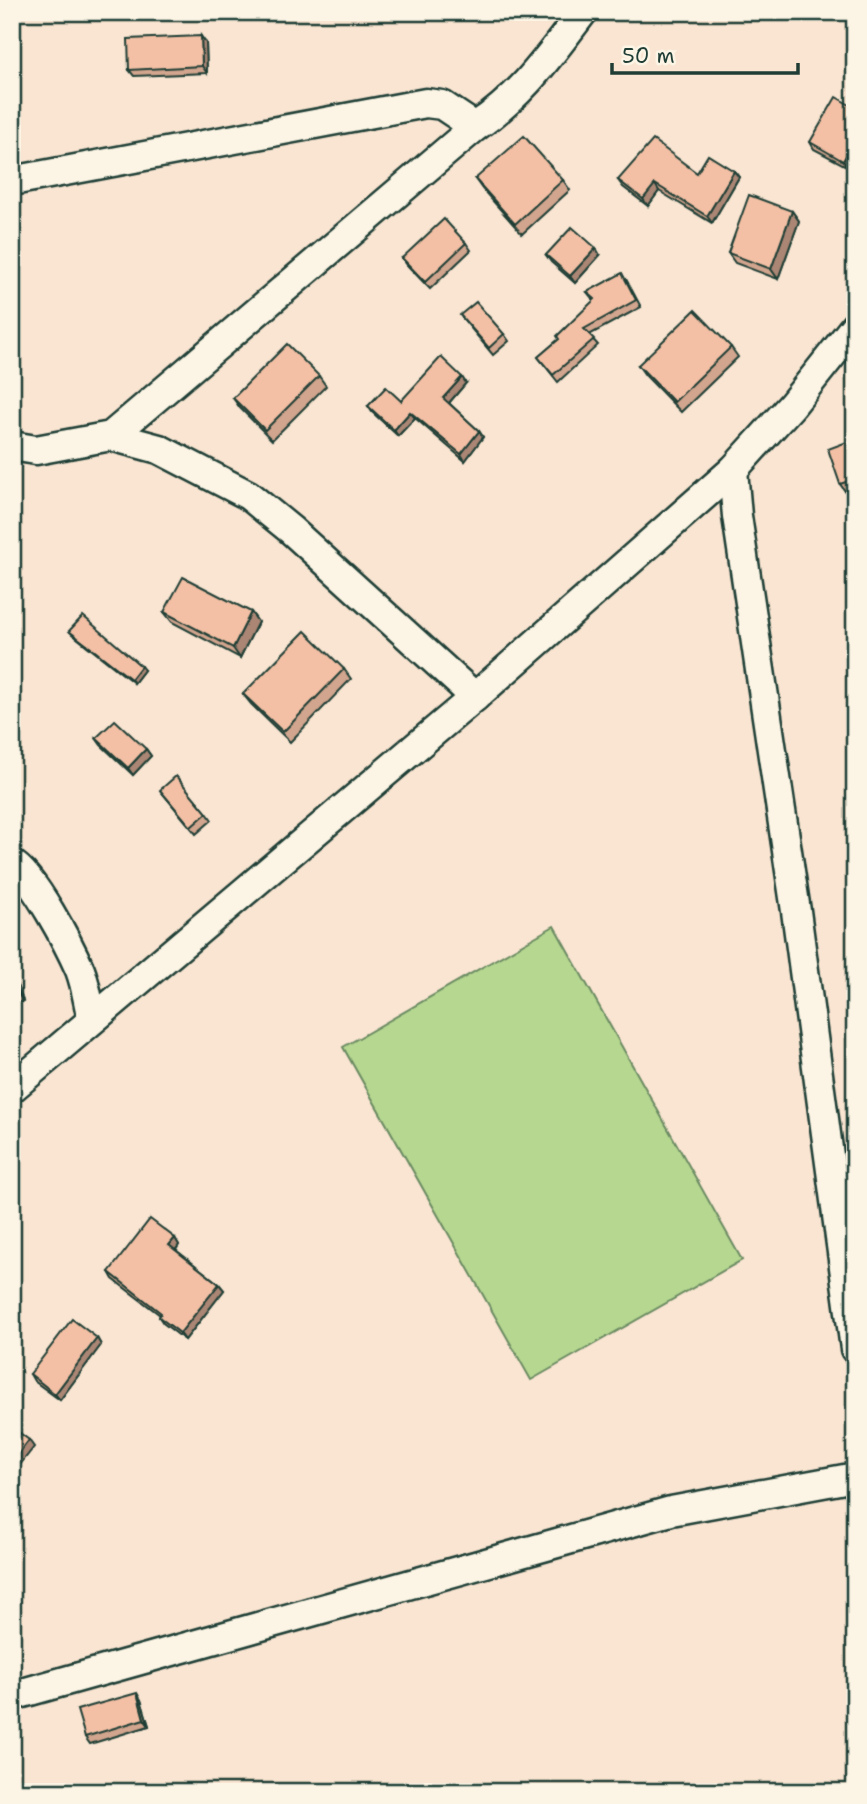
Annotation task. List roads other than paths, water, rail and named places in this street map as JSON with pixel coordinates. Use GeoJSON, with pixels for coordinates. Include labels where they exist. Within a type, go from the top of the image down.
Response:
{"type":"FeatureCollection","features":[{"type":"Feature","properties":{"kind":"street"},"geometry":{"type":"LineString","coordinates":[[111,436],[475,127],[500,110],[524,88],[583,12]]}},
{"type":"Feature","properties":{"kind":"street"},"geometry":{"type":"LineString","coordinates":[[12,181],[426,103],[442,105],[475,127]]}},
{"type":"Feature","properties":{"kind":"street"},"geometry":{"type":"LineString","coordinates":[[12,1088],[475,697],[733,470],[792,405],[855,327]]}},
{"type":"Feature","properties":{"kind":"street"},"geometry":{"type":"LineString","coordinates":[[12,446],[36,450],[111,436],[159,449],[248,495],[291,530],[475,697]]}},
{"type":"Feature","properties":{"kind":"street"},"geometry":{"type":"LineString","coordinates":[[733,470],[737,516],[798,924],[855,1349]]}},
{"type":"Feature","properties":{"kind":"street"},"geometry":{"type":"LineString","coordinates":[[12,864],[20,868],[36,887],[80,971],[92,1019]]}},
{"type":"Feature","properties":{"kind":"street"},"geometry":{"type":"LineString","coordinates":[[12,1696],[671,1511],[855,1477]]}}]}
